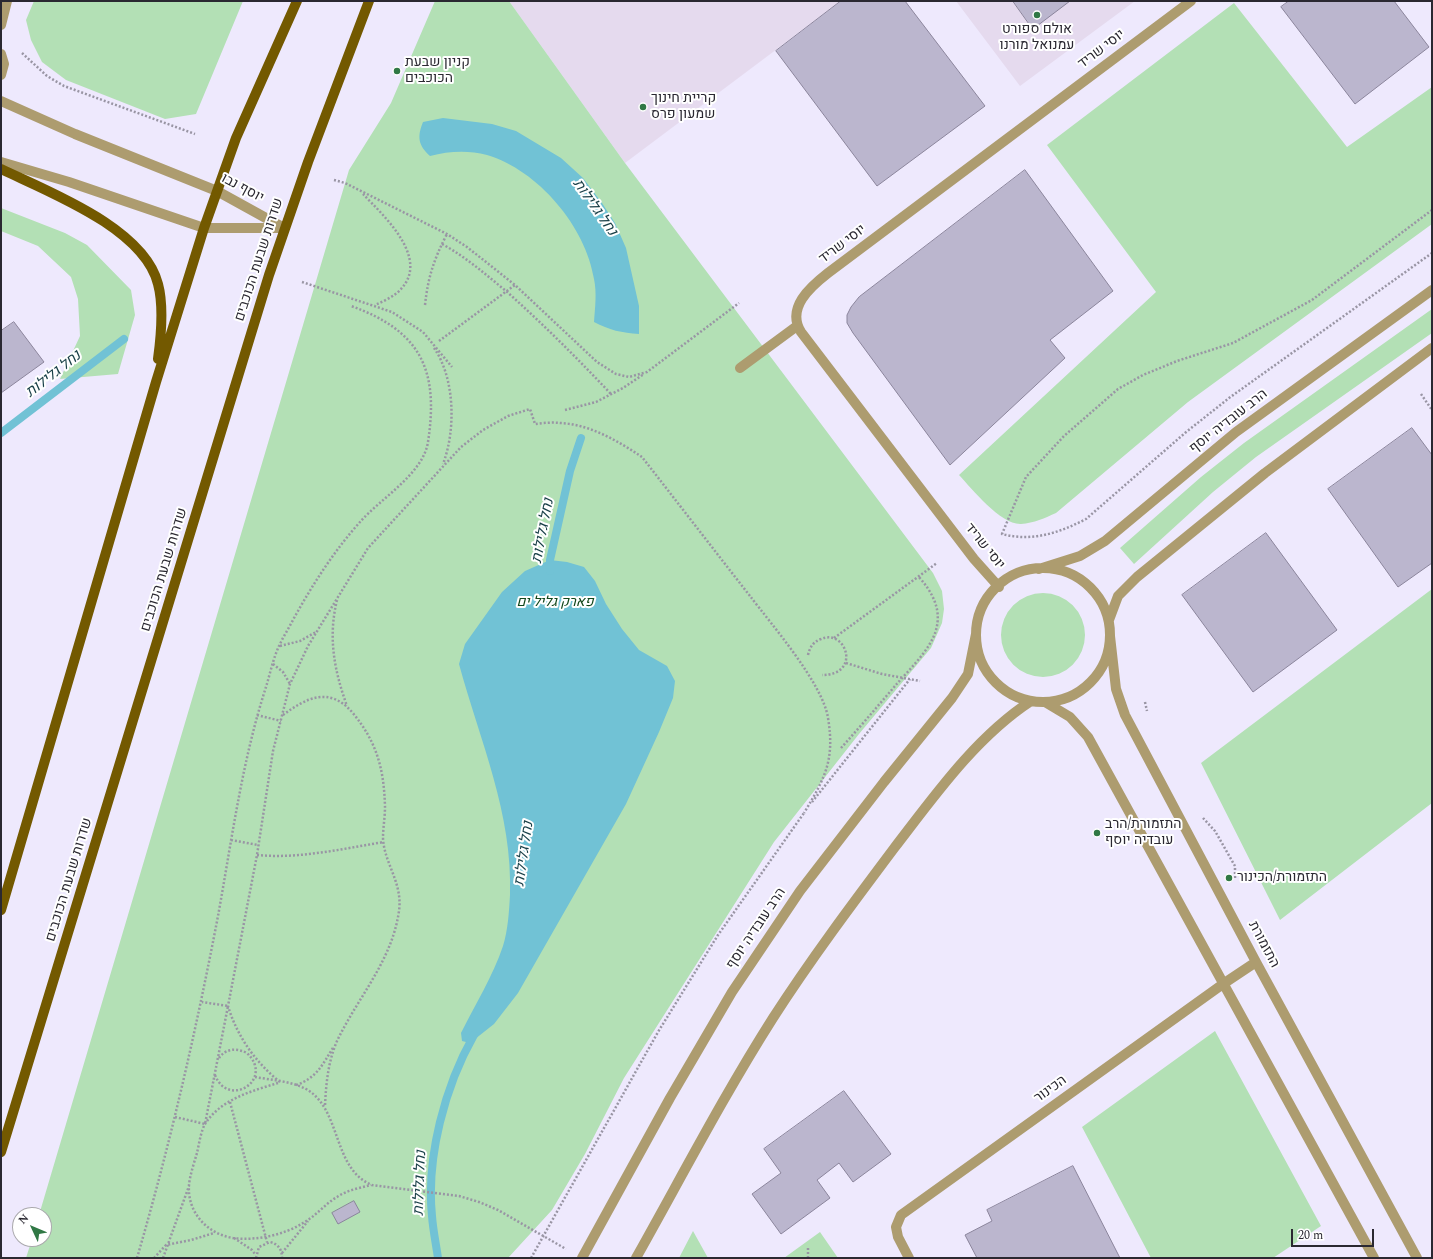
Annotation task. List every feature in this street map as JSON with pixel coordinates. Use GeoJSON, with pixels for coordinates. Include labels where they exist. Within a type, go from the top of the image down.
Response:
{"type":"FeatureCollection","features":[{"type":"Feature","properties":{"kind":"main road"},"geometry":{"type":"LineString","coordinates":[[1,910],[156,382],[216,191],[236,138],[297,1]]}},
{"type":"Feature","properties":{"kind":"main road","name":"שדרות שבעת הכוכבים"},"geometry":{"type":"LineString","coordinates":[[1,1152],[284,228],[369,1]]}},
{"type":"Feature","properties":{"kind":"main road"},"geometry":{"type":"LineString","coordinates":[[1,169],[94,215],[128,240],[145,256],[158,284],[161,320],[156,382]]}},
{"type":"Feature","properties":{"kind":"street"},"geometry":{"type":"LineString","coordinates":[[1,25],[8,1]]}},
{"type":"Feature","properties":{"kind":"street","name":"יוסי שריד"},"geometry":{"type":"LineString","coordinates":[[999,587],[965,547],[797,326],[795,319],[798,306],[813,285],[1191,1]]}},
{"type":"Feature","properties":{"kind":"street"},"geometry":{"type":"LineString","coordinates":[[1,54],[4,64],[1,75]]}},
{"type":"Feature","properties":{"kind":"street","name":"יוסף נבו"},"geometry":{"type":"LineString","coordinates":[[1,101],[75,134],[216,191],[284,228]]}},
{"type":"Feature","properties":{"kind":"street"},"geometry":{"type":"LineString","coordinates":[[1,162],[69,182],[204,228],[284,228]]}},
{"type":"Feature","properties":{"kind":"street","name":"הרב עובדיה יוסף"},"geometry":{"type":"LineString","coordinates":[[1039,568],[1080,556],[1105,541],[1236,432],[1432,290]]}},
{"type":"Feature","properties":{"kind":"street"},"geometry":{"type":"LineString","coordinates":[[740,368],[797,326]]}},
{"type":"Feature","properties":{"kind":"street"},"geometry":{"type":"LineString","coordinates":[[1109,620],[1118,596],[1137,577],[1265,473],[1432,348]]}},
{"type":"Feature","properties":{"kind":"street"},"geometry":{"type":"LineString","coordinates":[[1039,568],[1070,574],[1095,592],[1103,605],[1109,620],[1110,636],[1107,656],[1098,674],[1083,689],[1065,699],[1045,702],[1031,701],[1013,695],[998,685],[986,670],[979,652],[976,634],[980,613],[990,595],[1005,580],[1022,572],[1039,568]]}},
{"type":"Feature","properties":{"kind":"street","name":"הרב עובדיה יוסף"},"geometry":{"type":"LineString","coordinates":[[577,1256],[732,992],[800,891],[884,782],[952,698],[968,674],[976,634]]}},
{"type":"Feature","properties":{"kind":"street","name":"התזמורת"},"geometry":{"type":"LineString","coordinates":[[1110,636],[1116,689],[1125,715],[1256,962],[1417,1258]]}},
{"type":"Feature","properties":{"kind":"street"},"geometry":{"type":"LineString","coordinates":[[636,1258],[773,1019],[833,929],[941,789],[988,735],[1009,716],[1031,701]]}},
{"type":"Feature","properties":{"kind":"street"},"geometry":{"type":"LineString","coordinates":[[1045,702],[1070,717],[1088,737],[1374,1258]]}},
{"type":"Feature","properties":{"kind":"street","name":"הכינור"},"geometry":{"type":"LineString","coordinates":[[909,1258],[898,1237],[896,1227],[901,1215],[1223,984],[1256,962]]}},
{"type":"Feature","properties":{"kind":"path"},"geometry":{"type":"LineString","coordinates":[[20,51],[47,76],[64,86],[195,134]]}},
{"type":"Feature","properties":{"kind":"path"},"geometry":{"type":"LineString","coordinates":[[334,180],[345,183],[447,234],[467,247],[515,285],[597,362],[616,374],[629,377],[647,372]]}},
{"type":"Feature","properties":{"kind":"path"},"geometry":{"type":"LineString","coordinates":[[361,192],[390,221],[401,238],[412,266],[409,278],[401,289],[390,298],[375,305]]}},
{"type":"Feature","properties":{"kind":"path"},"geometry":{"type":"LineString","coordinates":[[1432,210],[1312,300],[1233,343],[1177,361],[1142,375],[1118,389],[1064,436],[1026,477],[1002,534],[1013,537],[1030,538],[1070,527],[1086,519],[1185,433],[1230,398],[1432,253]]}},
{"type":"Feature","properties":{"kind":"path"},"geometry":{"type":"LineString","coordinates":[[425,305],[430,271],[447,234]]}},
{"type":"Feature","properties":{"kind":"path"},"geometry":{"type":"LineString","coordinates":[[442,244],[471,262],[506,292],[564,344],[611,394]]}},
{"type":"Feature","properties":{"kind":"path"},"geometry":{"type":"LineString","coordinates":[[302,282],[375,305],[392,312],[423,332],[452,367]]}},
{"type":"Feature","properties":{"kind":"path"},"geometry":{"type":"LineString","coordinates":[[439,341],[515,285]]}},
{"type":"Feature","properties":{"kind":"path"},"geometry":{"type":"LineString","coordinates":[[565,410],[596,402],[647,372],[739,303]]}},
{"type":"Feature","properties":{"kind":"path"},"geometry":{"type":"LineString","coordinates":[[137,1258],[162,1174],[202,1002],[244,768],[257,715],[279,646],[317,579],[336,552],[361,521],[412,472],[421,460],[428,444],[431,387],[424,361],[411,340],[365,311],[351,306]]}},
{"type":"Feature","properties":{"kind":"path"},"geometry":{"type":"LineString","coordinates":[[423,332],[440,356],[451,394],[449,448],[442,466]]}},
{"type":"Feature","properties":{"kind":"path"},"geometry":{"type":"LineString","coordinates":[[1421,394],[1432,410]]}},
{"type":"Feature","properties":{"kind":"path"},"geometry":{"type":"LineString","coordinates":[[163,1258],[166,1245],[179,1215],[189,1186],[205,1124],[257,855],[273,751],[290,684],[296,668],[316,632],[368,548],[442,466],[461,447],[483,430],[508,416],[530,409],[535,424],[561,422],[593,430],[625,446],[642,457],[793,653],[814,685],[823,702],[828,717],[830,743],[829,760],[824,780],[804,813]]}},
{"type":"Feature","properties":{"kind":"path"},"geometry":{"type":"LineString","coordinates":[[834,638],[937,563]]}},
{"type":"Feature","properties":{"kind":"path"},"geometry":{"type":"LineString","coordinates":[[841,748],[924,652],[936,630],[937,612],[935,599],[930,590],[919,577]]}},
{"type":"Feature","properties":{"kind":"path"},"geometry":{"type":"LineString","coordinates":[[295,1085],[307,1081],[319,1071],[337,1042],[372,982],[393,940],[399,909],[398,890],[384,842],[385,807],[380,759],[371,738],[347,706],[333,660],[333,615],[338,596]]}},
{"type":"Feature","properties":{"kind":"path"},"geometry":{"type":"LineString","coordinates":[[279,646],[300,641],[316,632]]}},
{"type":"Feature","properties":{"kind":"path"},"geometry":{"type":"LineString","coordinates":[[808,655],[810,647],[814,642],[827,637],[834,638],[843,645],[846,651],[846,663],[834,674],[822,676]]}},
{"type":"Feature","properties":{"kind":"path"},"geometry":{"type":"LineString","coordinates":[[846,663],[882,674],[920,681]]}},
{"type":"Feature","properties":{"kind":"path"},"geometry":{"type":"LineString","coordinates":[[273,664],[283,672],[290,684]]}},
{"type":"Feature","properties":{"kind":"path"},"geometry":{"type":"LineString","coordinates":[[530,1258],[658,1032],[718,935],[804,813],[840,765],[910,679]]}},
{"type":"Feature","properties":{"kind":"path"},"geometry":{"type":"LineString","coordinates":[[283,715],[308,699],[320,697],[333,699],[347,706]]}},
{"type":"Feature","properties":{"kind":"path"},"geometry":{"type":"LineString","coordinates":[[257,715],[281,721]]}},
{"type":"Feature","properties":{"kind":"path"},"geometry":{"type":"LineString","coordinates":[[232,840],[258,845]]}},
{"type":"Feature","properties":{"kind":"path"},"geometry":{"type":"LineString","coordinates":[[257,855],[283,857],[304,856],[384,842]]}},
{"type":"Feature","properties":{"kind":"path"},"geometry":{"type":"LineString","coordinates":[[202,1002],[228,1006]]}},
{"type":"Feature","properties":{"kind":"path"},"geometry":{"type":"LineString","coordinates":[[228,1006],[233,1023],[241,1038],[267,1072],[280,1082]]}},
{"type":"Feature","properties":{"kind":"path"},"geometry":{"type":"LineString","coordinates":[[337,1042],[326,1079],[325,1106],[337,1139],[352,1169],[364,1182],[372,1185],[459,1196],[498,1210],[577,1256]]}},
{"type":"Feature","properties":{"kind":"path"},"geometry":{"type":"LineString","coordinates":[[215,1075],[222,1086],[234,1090],[247,1087],[255,1077],[255,1064],[247,1053],[233,1049],[226,1051],[218,1060]]}},
{"type":"Feature","properties":{"kind":"path"},"geometry":{"type":"LineString","coordinates":[[255,1077],[295,1085],[312,1093],[325,1106]]}},
{"type":"Feature","properties":{"kind":"path"},"geometry":{"type":"LineString","coordinates":[[205,1124],[221,1106],[242,1094],[280,1082]]}},
{"type":"Feature","properties":{"kind":"path"},"geometry":{"type":"LineString","coordinates":[[230,1102],[267,1242]]}},
{"type":"Feature","properties":{"kind":"path"},"geometry":{"type":"LineString","coordinates":[[175,1117],[205,1124]]}},
{"type":"Feature","properties":{"kind":"path"},"geometry":{"type":"LineString","coordinates":[[189,1186],[196,1214],[205,1227],[214,1233],[233,1238],[253,1238],[266,1236],[297,1226],[313,1216],[337,1197],[351,1190],[372,1185]]}},
{"type":"Feature","properties":{"kind":"path"},"geometry":{"type":"LineString","coordinates":[[282,1253],[313,1216]]}},
{"type":"Feature","properties":{"kind":"path"},"geometry":{"type":"LineString","coordinates":[[154,1258],[166,1245],[191,1240],[214,1233]]}},
{"type":"Feature","properties":{"kind":"path"},"geometry":{"type":"LineString","coordinates":[[233,1238],[252,1250],[256,1256]]}},
{"type":"Feature","properties":{"kind":"path"},"geometry":{"type":"LineString","coordinates":[[267,1242],[278,1246],[282,1253],[282,1258]]}},
{"type":"Feature","properties":{"kind":"path"},"geometry":{"type":"LineString","coordinates":[[256,1256],[259,1247],[267,1242]]}},
{"type":"Feature","properties":{"kind":"path"},"geometry":{"type":"LineString","coordinates":[[808,1248],[808,1258]]}},
{"type":"Feature","properties":{"kind":"shaded area","name":"קריית חינוך שמעון פרס"},"geometry":{"type":"Polygon","coordinates":[[[509,1],[841,1],[625,163],[509,1]]]}},
{"type":"Feature","properties":{"kind":"shaded area"},"geometry":{"type":"Polygon","coordinates":[[[956,1],[1135,1],[1020,86],[956,1]]]}},
{"type":"Feature","properties":{"kind":"green space"},"geometry":{"type":"Polygon","coordinates":[[[34,1],[243,1],[196,114],[165,119],[66,80],[42,62],[31,40],[26,20],[34,1]]]}},
{"type":"Feature","properties":{"kind":"green space","name":"פארק גליל ים"},"geometry":{"type":"Polygon","coordinates":[[[435,1],[509,1],[625,163],[933,573],[942,591],[944,609],[942,623],[931,648],[859,734],[774,842],[624,1078],[585,1154],[552,1210],[508,1258],[26,1258],[29,1247],[52,1247],[52,1207],[41,1207],[349,170],[391,103],[435,1]]]}},
{"type":"Feature","properties":{"kind":"green space"},"geometry":{"type":"Polygon","coordinates":[[[1234,3],[1347,147],[1432,87],[1432,224],[1188,402],[1056,513],[1030,523],[1013,523],[996,513],[987,505],[959,475],[1156,292],[1047,145],[1234,3]]]}},
{"type":"Feature","properties":{"kind":"green space"},"geometry":{"type":"Polygon","coordinates":[[[1,208],[65,233],[87,245],[131,290],[135,315],[118,374],[60,379],[80,336],[78,299],[71,277],[38,246],[1,231],[1,208]]]}},
{"type":"Feature","properties":{"kind":"green space"},"geometry":{"type":"Polygon","coordinates":[[[1432,309],[1432,333],[1256,457],[1213,492],[1134,564],[1120,548],[1201,477],[1244,443],[1432,309]]]}},
{"type":"Feature","properties":{"kind":"green space"},"geometry":{"type":"Polygon","coordinates":[[[1432,589],[1432,803],[1280,920],[1201,763],[1432,589]]]}},
{"type":"Feature","properties":{"kind":"green space"},"geometry":{"type":"Polygon","coordinates":[[[1035,593],[1051,593],[1067,600],[1078,611],[1085,627],[1085,643],[1082,651],[1073,665],[1067,670],[1051,677],[1035,677],[1019,670],[1008,659],[1001,643],[1001,627],[1008,611],[1019,600],[1035,593]]]}},
{"type":"Feature","properties":{"kind":"green space"},"geometry":{"type":"Polygon","coordinates":[[[1215,1031],[1321,1226],[1273,1258],[1151,1258],[1082,1127],[1215,1031]]]}},
{"type":"Feature","properties":{"kind":"green space"},"geometry":{"type":"Polygon","coordinates":[[[693,1231],[708,1258],[679,1258],[693,1231]]]}},
{"type":"Feature","properties":{"kind":"green space"},"geometry":{"type":"Polygon","coordinates":[[[820,1232],[838,1258],[784,1258],[820,1232]]]}},
{"type":"Feature","properties":{"kind":"water"},"geometry":{"type":"Polygon","coordinates":[[[443,118],[492,124],[516,131],[561,158],[583,178],[615,223],[626,248],[639,306],[639,334],[616,331],[594,322],[596,300],[594,279],[589,259],[581,240],[570,221],[557,203],[541,187],[524,173],[487,155],[473,152],[458,152],[430,156],[426,152],[421,144],[419,136],[423,122],[443,118]]]}},
{"type":"Feature","properties":{"kind":"water"},"geometry":{"type":"Polygon","coordinates":[[[550,560],[567,562],[584,567],[595,581],[606,604],[622,629],[639,650],[667,666],[675,681],[673,698],[626,804],[518,993],[494,1024],[470,1043],[462,1041],[461,1033],[484,990],[505,940],[510,901],[510,865],[501,807],[494,778],[459,664],[465,644],[502,592],[525,571],[550,560]]]}},
{"type":"Feature","properties":{"kind":"building"},"geometry":{"type":"Polygon","coordinates":[[[841,1],[905,1],[985,106],[877,186],[776,51],[841,1]]]}},
{"type":"Feature","properties":{"kind":"building","name":"אולם ספורט עמנואל מורנו"},"geometry":{"type":"Polygon","coordinates":[[[1013,1],[1070,1],[1033,29],[1013,1]]]}},
{"type":"Feature","properties":{"kind":"building"},"geometry":{"type":"Polygon","coordinates":[[[1289,1],[1394,1],[1429,47],[1355,104],[1281,7],[1289,1]]]}},
{"type":"Feature","properties":{"kind":"building"},"geometry":{"type":"Polygon","coordinates":[[[1025,170],[1113,291],[1050,340],[1065,358],[950,465],[853,333],[847,323],[847,315],[859,297],[1025,170]]]}},
{"type":"Feature","properties":{"kind":"building"},"geometry":{"type":"Polygon","coordinates":[[[14,322],[44,362],[1,393],[1,331],[14,322]]]}},
{"type":"Feature","properties":{"kind":"building"},"geometry":{"type":"Polygon","coordinates":[[[1412,428],[1432,455],[1432,563],[1398,587],[1328,489],[1412,428]]]}},
{"type":"Feature","properties":{"kind":"building"},"geometry":{"type":"Polygon","coordinates":[[[1266,533],[1337,630],[1253,692],[1182,595],[1266,533]]]}},
{"type":"Feature","properties":{"kind":"building"},"geometry":{"type":"Polygon","coordinates":[[[844,1091],[891,1154],[853,1182],[839,1163],[817,1180],[830,1198],[781,1234],[752,1194],[781,1173],[764,1149],[844,1091]]]}},
{"type":"Feature","properties":{"kind":"building"},"geometry":{"type":"Polygon","coordinates":[[[1073,1166],[1120,1258],[977,1258],[965,1235],[992,1221],[987,1210],[1073,1166]]]}},
{"type":"Feature","properties":{"kind":"building"},"geometry":{"type":"Polygon","coordinates":[[[354,1201],[360,1212],[338,1224],[332,1213],[354,1201]]]}},
{"type":"Feature","properties":{"kind":"waterway","name":"נחל גלילות"},"geometry":{"type":"LineString","coordinates":[[1,433],[124,339]]}},
{"type":"Feature","properties":{"kind":"waterway","name":"נחל גלילות"},"geometry":{"type":"LineString","coordinates":[[550,571],[550,560],[570,471],[581,438]]}},
{"type":"Feature","properties":{"kind":"waterway","name":"נחל גלילות"},"geometry":{"type":"LineString","coordinates":[[438,1258],[432,1221],[431,1193],[435,1146],[446,1099],[454,1076],[474,1035]]}},
{"type":"Feature","properties":{"kind":"place","name":"אולם ספורט עמנואל מורנו"},"geometry":{"type":"Point","coordinates":[1037,15]}},
{"type":"Feature","properties":{"kind":"place","name":"קניון שבעת הכוכבים"},"geometry":{"type":"Point","coordinates":[397,71]}},
{"type":"Feature","properties":{"kind":"place","name":"קריית חינוך שמעון פרס"},"geometry":{"type":"Point","coordinates":[643,107]}},
{"type":"Feature","properties":{"kind":"place","name":"התזמורת/הרב עובדיה יוסף"},"geometry":{"type":"Point","coordinates":[1097,833]}},
{"type":"Feature","properties":{"kind":"place","name":"התזמורת/הכינור"},"geometry":{"type":"Point","coordinates":[1229,878]}}]}
